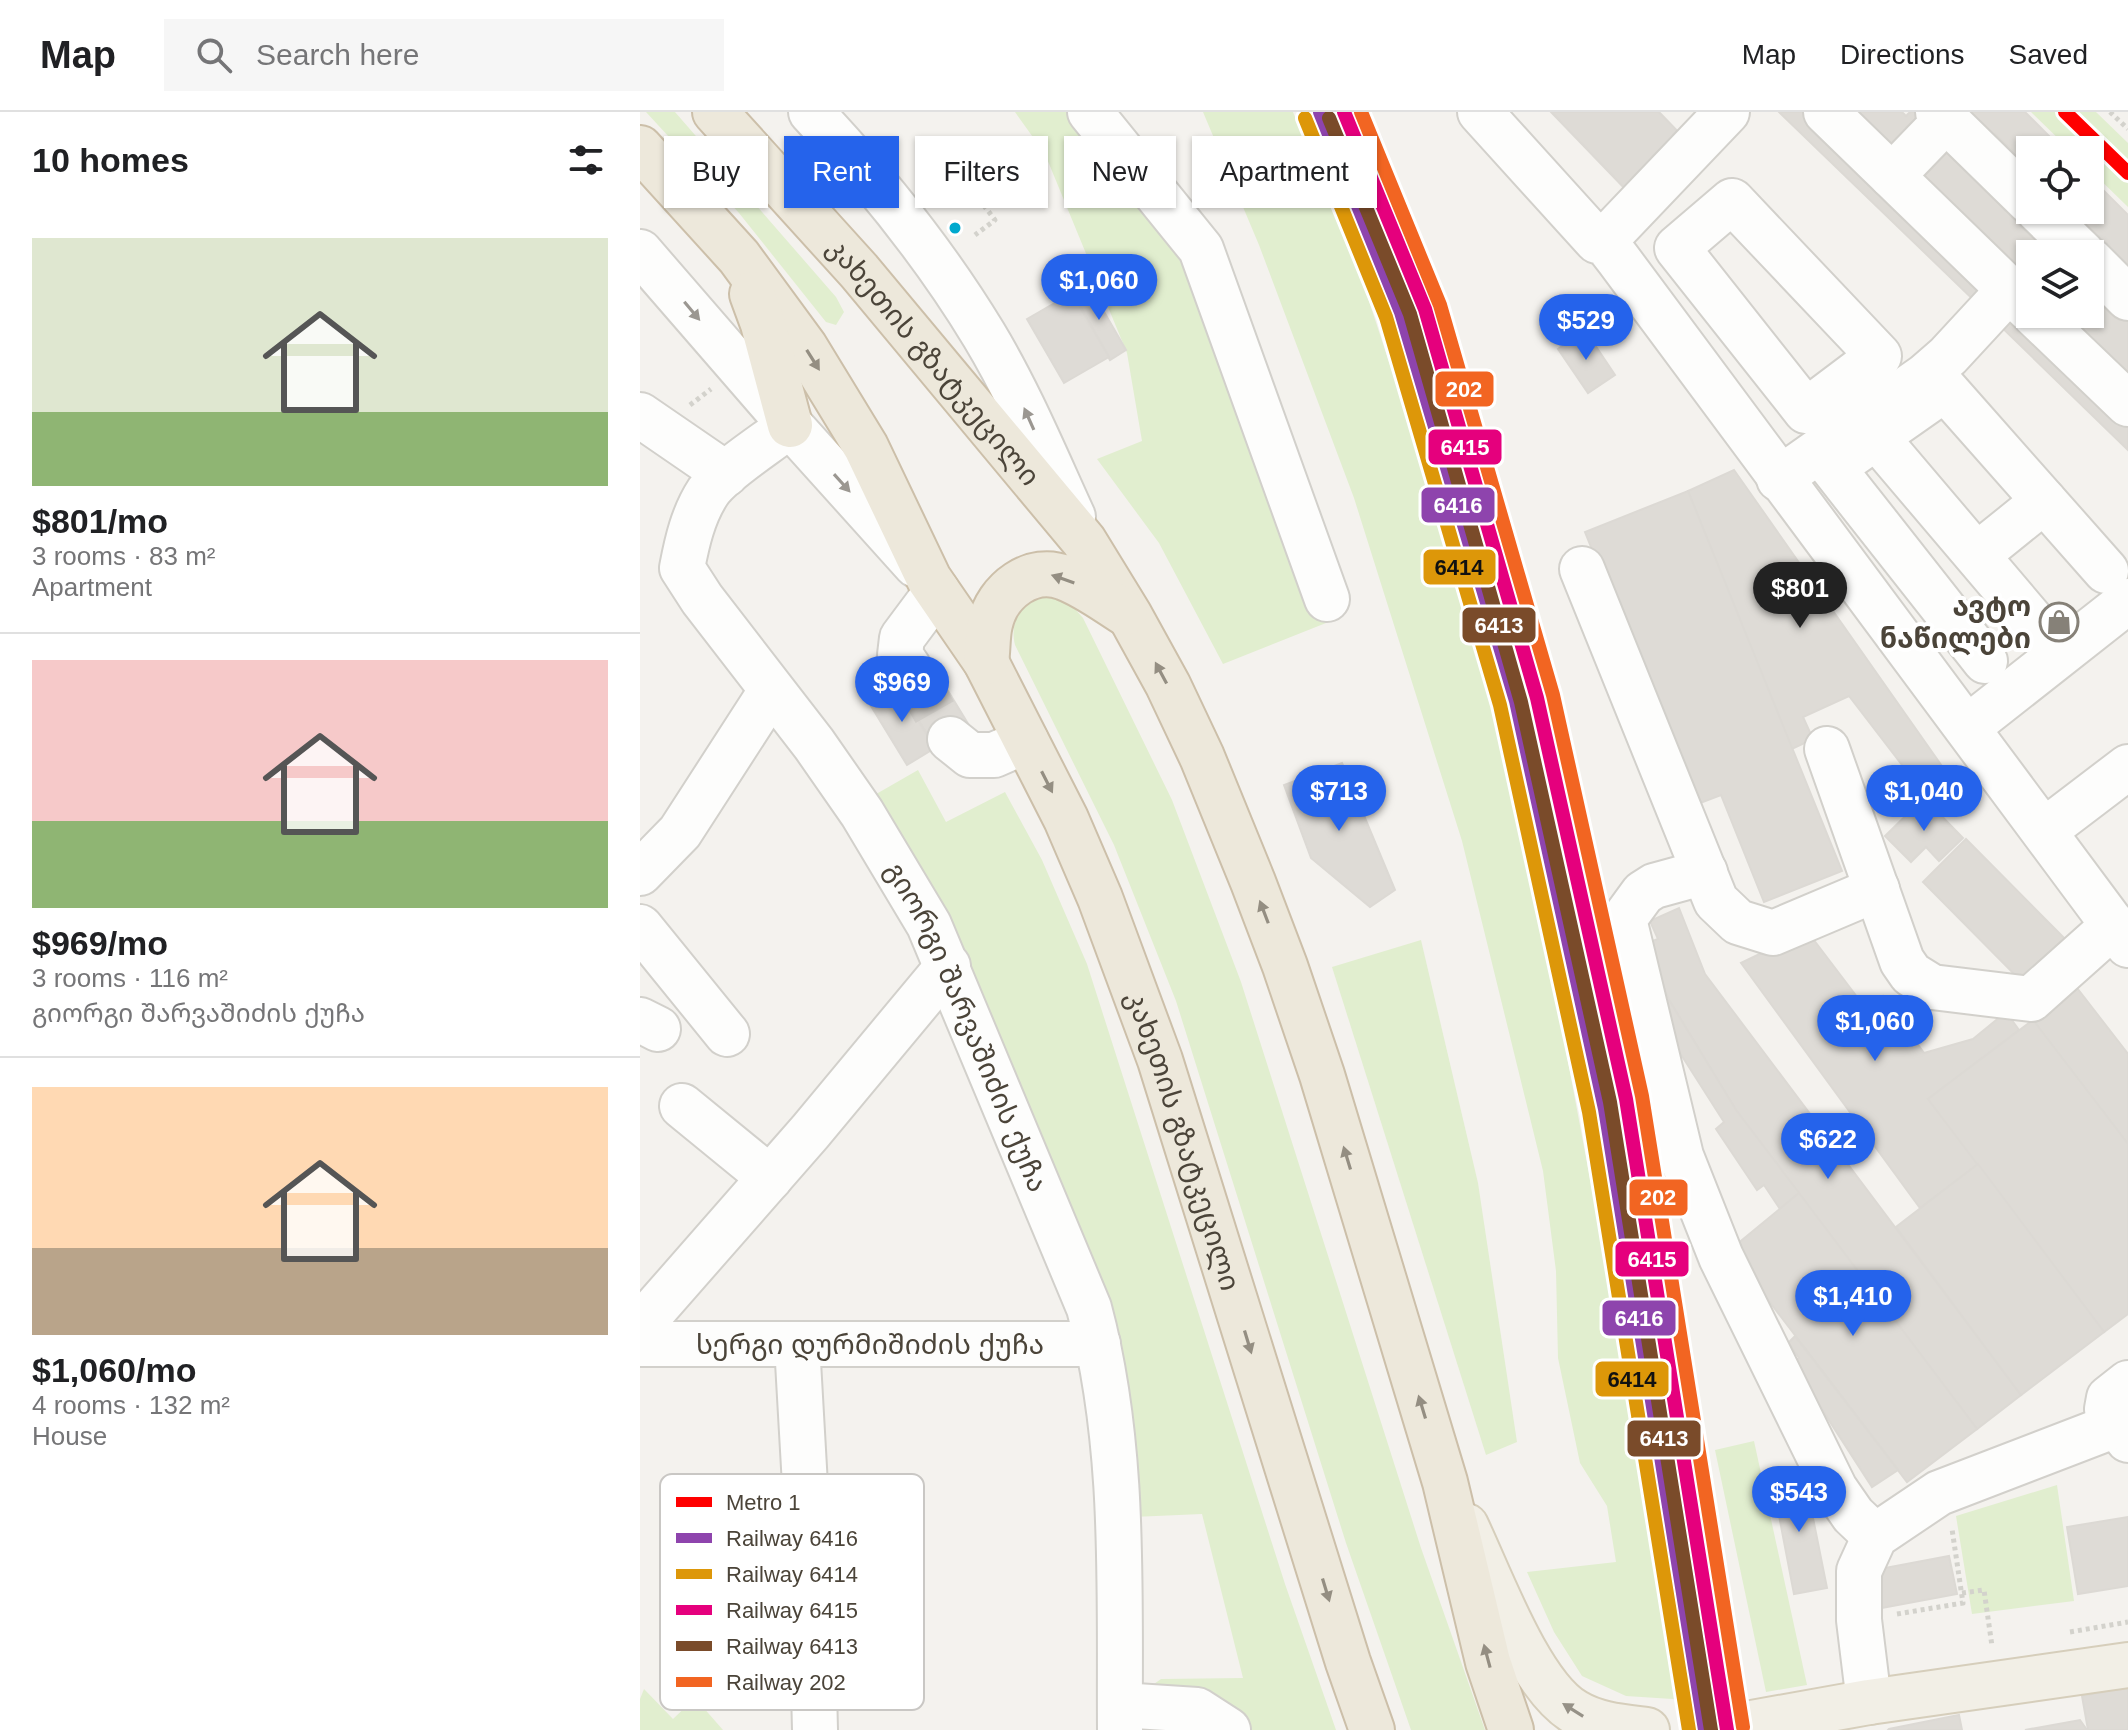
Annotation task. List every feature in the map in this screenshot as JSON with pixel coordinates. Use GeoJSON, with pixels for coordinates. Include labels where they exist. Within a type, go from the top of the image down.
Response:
{"type":"FeatureCollection","features":[{"type":"Feature","properties":{"kind":"highway","name":"კახეთის გზატკეცილი"},"geometry":{"type":"LineString","coordinates":[[715,112],[859,271],[1084,541],[1168,685],[1202,757],[1285,966],[1322,1075],[1445,1482],[1488,1662],[1511,1730]]}},
{"type":"Feature","properties":{"kind":"highway","name":"კახეთის გზატკეცილი"},"geometry":{"type":"LineString","coordinates":[[640,148],[739,257],[805,347],[866,447],[933,585],[986,662],[1066,819],[1100,898],[1160,1060],[1343,1647],[1372,1730]]}},
{"type":"Feature","properties":{"kind":"highway"},"geometry":{"type":"LineString","coordinates":[[739,257],[763,324],[790,425]]}},
{"type":"Feature","properties":{"kind":"highway"},"geometry":{"type":"LineString","coordinates":[[986,662],[990,623],[1000,602],[1021,580],[1043,573],[1064,577],[1130,616]]}},
{"type":"Feature","properties":{"kind":"main road"},"geometry":{"type":"LineString","coordinates":[[1445,1482],[1531,1663],[1557,1699],[1595,1721],[1647,1730]]}},
{"type":"Feature","properties":{"kind":"main road"},"geometry":{"type":"LineString","coordinates":[[1713,1730],[1844,1713],[2128,1665]]}},
{"type":"Feature","properties":{"kind":"street","name":"კახეთის გზატკეცილი"},"geometry":{"type":"LineString","coordinates":[[811,112],[852,131],[905,219],[948,278],[1020,400],[1084,541]]}},
{"type":"Feature","properties":{"kind":"street"},"geometry":{"type":"LineString","coordinates":[[1090,112],[1201,249],[1327,599]]}},
{"type":"Feature","properties":{"kind":"street"},"geometry":{"type":"LineString","coordinates":[[1480,112],[1597,241],[1605,240],[1713,117]]}},
{"type":"Feature","properties":{"kind":"street"},"geometry":{"type":"LineString","coordinates":[[1492,112],[1605,240],[1779,479],[2121,935],[2031,999],[1932,987],[1911,974],[1902,961],[1827,749]]}},
{"type":"Feature","properties":{"kind":"street"},"geometry":{"type":"LineString","coordinates":[[1826,112],[2016,296]]}},
{"type":"Feature","properties":{"kind":"street"},"geometry":{"type":"LineString","coordinates":[[1892,176],[1942,116],[2016,188]]}},
{"type":"Feature","properties":{"kind":"street"},"geometry":{"type":"LineString","coordinates":[[1732,201],[1879,356],[1806,411],[1763,354],[1677,248],[1732,201]]}},
{"type":"Feature","properties":{"kind":"street"},"geometry":{"type":"LineString","coordinates":[[2052,224],[2069,240]]}},
{"type":"Feature","properties":{"kind":"street","name":"კახეთის გზატკეცილი"},"geometry":{"type":"LineString","coordinates":[[640,252],[933,585]]}},
{"type":"Feature","properties":{"kind":"street"},"geometry":{"type":"LineString","coordinates":[[2104,274],[2128,298]]}},
{"type":"Feature","properties":{"kind":"street"},"geometry":{"type":"LineString","coordinates":[[1985,661],[1833,468],[1853,445],[1948,356],[2016,311]]}},
{"type":"Feature","properties":{"kind":"street"},"geometry":{"type":"LineString","coordinates":[[2049,328],[2128,404]]}},
{"type":"Feature","properties":{"kind":"street"},"geometry":{"type":"LineString","coordinates":[[1714,389],[1763,354]]}},
{"type":"Feature","properties":{"kind":"street"},"geometry":{"type":"LineString","coordinates":[[1779,479],[1853,445],[1945,389],[2117,586],[1968,727]]}},
{"type":"Feature","properties":{"kind":"street"},"geometry":{"type":"LineString","coordinates":[[640,415],[726,474]]}},
{"type":"Feature","properties":{"kind":"street","name":"გიორგი შარვაშიძის ქუჩა"},"geometry":{"type":"LineString","coordinates":[[790,425],[726,474],[709,491],[690,530],[682,568],[862,813],[929,925],[1089,1308],[1110,1409],[1118,1497],[1120,1718]]}},
{"type":"Feature","properties":{"kind":"street"},"geometry":{"type":"LineString","coordinates":[[1853,445],[1964,540],[2039,629]]}},
{"type":"Feature","properties":{"kind":"street"},"geometry":{"type":"LineString","coordinates":[[1907,561],[1964,540],[2044,501]]}},
{"type":"Feature","properties":{"kind":"street"},"geometry":{"type":"LineString","coordinates":[[1582,569],[1716,901],[1738,922],[1773,933],[1877,889]]}},
{"type":"Feature","properties":{"kind":"street"},"geometry":{"type":"LineString","coordinates":[[913,674],[900,655],[902,638],[933,585]]}},
{"type":"Feature","properties":{"kind":"street"},"geometry":{"type":"LineString","coordinates":[[640,873],[680,832],[771,691]]}},
{"type":"Feature","properties":{"kind":"street"},"geometry":{"type":"LineString","coordinates":[[950,739],[970,755],[994,755],[1026,741]]}},
{"type":"Feature","properties":{"kind":"street"},"geometry":{"type":"LineString","coordinates":[[2044,831],[2128,767]]}},
{"type":"Feature","properties":{"kind":"street"},"geometry":{"type":"LineString","coordinates":[[1705,872],[1654,886],[1643,893],[1624,919],[1681,1156],[1721,1257],[1835,1489],[1853,1515],[1875,1536]]}},
{"type":"Feature","properties":{"kind":"street"},"geometry":{"type":"LineString","coordinates":[[640,927],[727,1034]]}},
{"type":"Feature","properties":{"kind":"street"},"geometry":{"type":"LineString","coordinates":[[640,1326],[770,1178],[948,966]]}},
{"type":"Feature","properties":{"kind":"street"},"geometry":{"type":"LineString","coordinates":[[682,1106],[770,1178]]}},
{"type":"Feature","properties":{"kind":"street","name":"სერგი დურმიშიძის ქუჩა"},"geometry":{"type":"LineString","coordinates":[[640,1344],[1098,1344]]}},
{"type":"Feature","properties":{"kind":"street"},"geometry":{"type":"LineString","coordinates":[[797,1344],[804,1474]]}},
{"type":"Feature","properties":{"kind":"street"},"geometry":{"type":"LineString","coordinates":[[1844,1713],[1859,1620],[1859,1571],[1875,1536],[1939,1493],[2122,1433],[2107,1409],[2109,1398],[2128,1383]]}},
{"type":"Feature","properties":{"kind":"street"},"geometry":{"type":"LineString","coordinates":[[815,1710],[815,1730]]}},
{"type":"Feature","properties":{"kind":"street"},"geometry":{"type":"LineString","coordinates":[[1120,1718],[1197,1710],[1228,1730]]}},
{"type":"Feature","properties":{"kind":"path"},"geometry":{"type":"LineString","coordinates":[[2110,112],[2128,129]]}},
{"type":"Feature","properties":{"kind":"path"},"geometry":{"type":"LineString","coordinates":[[905,219],[962,177],[995,220],[975,235]]}},
{"type":"Feature","properties":{"kind":"path"},"geometry":{"type":"LineString","coordinates":[[689,406],[715,386]]}},
{"type":"Feature","properties":{"kind":"path"},"geometry":{"type":"LineString","coordinates":[[1859,1620],[1963,1603],[1954,1533],[1931,1499]]}},
{"type":"Feature","properties":{"kind":"path"},"geometry":{"type":"LineString","coordinates":[[1962,1593],[1984,1590],[1992,1646]]}},
{"type":"Feature","properties":{"kind":"green space"},"geometry":{"type":"Polygon","coordinates":[[[646,112],[675,112],[696,136],[668,136],[646,112]]]}},
{"type":"Feature","properties":{"kind":"green space"},"geometry":{"type":"Polygon","coordinates":[[[1015,112],[1112,112],[1131,136],[1064,136],[1064,200],[1048,161],[1048,136],[1032,136],[1015,112]]]}},
{"type":"Feature","properties":{"kind":"green space"},"geometry":{"type":"Polygon","coordinates":[[[1203,112],[1293,112],[1303,136],[1213,136],[1203,112]]]}},
{"type":"Feature","properties":{"kind":"green space"},"geometry":{"type":"Polygon","coordinates":[[[2031,112],[2096,112],[2128,143],[2128,207],[2104,184],[2104,136],[2056,136],[2031,112]]]}},
{"type":"Feature","properties":{"kind":"green space"},"geometry":{"type":"Polygon","coordinates":[[[734,208],[759,208],[836,297],[844,312],[836,325],[826,322],[734,208]]]}},
{"type":"Feature","properties":{"kind":"green space"},"geometry":{"type":"Polygon","coordinates":[[[1067,208],[1163,208],[1287,505],[1326,623],[1223,664],[1159,543],[1097,459],[1142,441],[1127,353],[1067,208]]]}},
{"type":"Feature","properties":{"kind":"green space"},"geometry":{"type":"Polygon","coordinates":[[[1243,208],[1332,208],[1368,298],[1495,692],[1525,833],[1688,1700],[1626,1696],[1582,1676],[1554,1632],[1527,1572],[1616,1562],[1607,1506],[1580,1463],[1558,1358],[1556,1271],[1543,1171],[1462,841],[1354,498],[1243,208]]]}},
{"type":"Feature","properties":{"kind":"green space"},"geometry":{"type":"Polygon","coordinates":[[[1044,596],[1067,600],[1083,618],[1172,800],[1241,982],[1421,1548],[1485,1730],[1411,1730],[1346,1543],[1176,1001],[1114,845],[1015,645],[1014,628],[1019,614],[1044,596]]]}},
{"type":"Feature","properties":{"kind":"green space"},"geometry":{"type":"Polygon","coordinates":[[[918,770],[946,822],[1005,792],[1042,860],[1087,964],[1285,1584],[1336,1730],[1133,1730],[1137,1696],[1161,1679],[1243,1678],[1202,1514],[1133,1517],[1110,1341],[871,797],[918,770]]]}},
{"type":"Feature","properties":{"kind":"green space"},"geometry":{"type":"Polygon","coordinates":[[[1421,940],[1478,1183],[1517,1442],[1486,1455],[1332,967],[1421,940]]]}},
{"type":"Feature","properties":{"kind":"green space"},"geometry":{"type":"Polygon","coordinates":[[[1754,1441],[1807,1685],[1766,1692],[1715,1450],[1754,1441]]]}},
{"type":"Feature","properties":{"kind":"green space"},"geometry":{"type":"Polygon","coordinates":[[[2057,1485],[2074,1601],[1972,1614],[1956,1516],[2057,1485]]]}},
{"type":"Feature","properties":{"kind":"green space"},"geometry":{"type":"Polygon","coordinates":[[[644,1689],[660,1706],[660,1710],[664,1710],[673,1719],[682,1710],[706,1710],[723,1730],[640,1730],[640,1699],[644,1689]]]}},
{"type":"Feature","properties":{"kind":"building"},"geometry":{"type":"Polygon","coordinates":[[[1551,112],[1659,112],[1687,141],[1631,195],[1551,112]]]}},
{"type":"Feature","properties":{"kind":"building"},"geometry":{"type":"Polygon","coordinates":[[[1779,112],[1825,112],[1998,293],[1983,309],[1779,112]]]}},
{"type":"Feature","properties":{"kind":"building"},"geometry":{"type":"Polygon","coordinates":[[[1842,112],[1902,112],[1906,116],[1910,112],[1923,112],[1889,170],[1842,112]]]}},
{"type":"Feature","properties":{"kind":"building"},"geometry":{"type":"Polygon","coordinates":[[[1956,112],[2025,112],[2049,136],[2016,136],[2016,171],[2005,160],[2013,151],[1995,134],[1987,142],[1956,112]]]}},
{"type":"Feature","properties":{"kind":"building"},"geometry":{"type":"Polygon","coordinates":[[[1945,133],[2016,201],[2016,224],[2035,240],[2016,240],[2016,283],[1900,179],[1945,133]]]}},
{"type":"Feature","properties":{"kind":"building"},"geometry":{"type":"Polygon","coordinates":[[[2104,191],[2128,215],[2128,281],[2104,257],[2104,240],[2086,240],[2070,224],[2104,224],[2104,191]]]}},
{"type":"Feature","properties":{"kind":"building"},"geometry":{"type":"Polygon","coordinates":[[[1088,284],[1126,350],[1110,360],[1072,293],[1088,284]]]}},
{"type":"Feature","properties":{"kind":"building"},"geometry":{"type":"Polygon","coordinates":[[[2104,290],[2128,313],[2128,391],[2055,328],[2104,328],[2104,290]]]}},
{"type":"Feature","properties":{"kind":"building"},"geometry":{"type":"Polygon","coordinates":[[[1072,293],[1109,357],[1064,383],[1027,319],[1072,293]]]}},
{"type":"Feature","properties":{"kind":"building"},"geometry":{"type":"Polygon","coordinates":[[[2011,294],[2016,299],[2016,328],[2043,328],[2128,418],[2128,450],[1990,316],[2011,294]]]}},
{"type":"Feature","properties":{"kind":"building"},"geometry":{"type":"Polygon","coordinates":[[[1585,330],[1615,375],[1588,393],[1558,349],[1585,330]]]}},
{"type":"Feature","properties":{"kind":"building"},"geometry":{"type":"Polygon","coordinates":[[[1734,470],[1951,779],[1929,800],[1849,696],[1803,717],[1813,739],[1792,749],[1688,491],[1734,470]]]}},
{"type":"Feature","properties":{"kind":"building"},"geometry":{"type":"Polygon","coordinates":[[[1688,491],[1842,871],[1764,902],[1721,795],[1695,805],[1585,532],[1688,491]]]}},
{"type":"Feature","properties":{"kind":"building"},"geometry":{"type":"Polygon","coordinates":[[[931,663],[970,727],[935,748],[896,684],[931,663]]]}},
{"type":"Feature","properties":{"kind":"building"},"geometry":{"type":"Polygon","coordinates":[[[896,684],[935,748],[907,765],[868,701],[896,684]]]}},
{"type":"Feature","properties":{"kind":"building"},"geometry":{"type":"Polygon","coordinates":[[[1342,763],[1395,890],[1370,907],[1311,858],[1284,785],[1342,763]]]}},
{"type":"Feature","properties":{"kind":"building"},"geometry":{"type":"Polygon","coordinates":[[[1924,798],[1963,838],[1939,861],[1926,847],[1911,862],[1885,836],[1924,798]]]}},
{"type":"Feature","properties":{"kind":"building"},"geometry":{"type":"Polygon","coordinates":[[[1966,839],[2077,951],[2034,994],[1923,882],[1966,839]]]}},
{"type":"Feature","properties":{"kind":"building"},"geometry":{"type":"Polygon","coordinates":[[[1679,908],[1705,974],[2021,1395],[1977,1429],[1736,1110],[1669,1000],[1647,943],[1658,939],[1650,921],[1679,908]]]}},
{"type":"Feature","properties":{"kind":"building"},"geometry":{"type":"Polygon","coordinates":[[[1807,931],[1867,1010],[1883,996],[1924,1053],[1973,1039],[2006,1012],[2019,1030],[1928,1099],[1978,1164],[1920,1208],[1741,963],[1807,931]]]}},
{"type":"Feature","properties":{"kind":"building"},"geometry":{"type":"Polygon","coordinates":[[[2074,984],[2128,1054],[2128,1144],[2033,1020],[2074,984]]]}},
{"type":"Feature","properties":{"kind":"building"},"geometry":{"type":"Polygon","coordinates":[[[1669,1000],[1736,1110],[1799,1193],[1780,1209],[1764,1185],[1757,1190],[1716,1129],[1724,1122],[1652,1009],[1669,1000]]]}},
{"type":"Feature","properties":{"kind":"building"},"geometry":{"type":"Polygon","coordinates":[[[2033,1020],[2128,1144],[2128,1314],[2104,1332],[1928,1099],[2033,1020]]]}},
{"type":"Feature","properties":{"kind":"building"},"geometry":{"type":"Polygon","coordinates":[[[1978,1164],[2104,1332],[2021,1395],[1896,1227],[1978,1164]]]}},
{"type":"Feature","properties":{"kind":"building"},"geometry":{"type":"Polygon","coordinates":[[[1799,1193],[1977,1429],[1907,1482],[1730,1250],[1799,1193]]]}},
{"type":"Feature","properties":{"kind":"building"},"geometry":{"type":"Polygon","coordinates":[[[1795,1336],[1898,1470],[1872,1487],[1792,1363],[1799,1358],[1788,1343],[1795,1336]]]}},
{"type":"Feature","properties":{"kind":"building"},"geometry":{"type":"Polygon","coordinates":[[[1804,1473],[1827,1588],[1794,1594],[1772,1479],[1804,1473]]]}},
{"type":"Feature","properties":{"kind":"building"},"geometry":{"type":"Polygon","coordinates":[[[2128,1517],[2128,1586],[2078,1594],[2067,1527],[2128,1517]]]}},
{"type":"Feature","properties":{"kind":"building"},"geometry":{"type":"Polygon","coordinates":[[[1949,1556],[1957,1594],[1876,1609],[1869,1571],[1949,1556]]]}},
{"type":"Feature","properties":{"kind":"building"},"geometry":{"type":"Polygon","coordinates":[[[2128,1687],[2128,1730],[2088,1730],[2082,1696],[2128,1687]]]}},
{"type":"Feature","properties":{"kind":"building"},"geometry":{"type":"Polygon","coordinates":[[[1959,1715],[1962,1730],[1888,1730],[1889,1729],[1959,1715]]]}},
{"type":"Feature","properties":{"kind":"building"},"geometry":{"type":"Polygon","coordinates":[[[2080,1720],[2087,1730],[2025,1730],[2080,1720]]]}},
{"type":"Feature","properties":{"kind":"tunnel"},"geometry":{"type":"LineString","coordinates":[[913,674],[950,739]]}},
{"type":"Feature","properties":{"kind":"metro line","name":"1"},"geometry":{"type":"LineString","coordinates":[[2065,112],[2128,173]]}},
{"type":"Feature","properties":{"kind":"rail line","name":"6416"},"geometry":{"type":"LineString","coordinates":[[1320,112],[1401,312],[1516,701],[1605,1109],[1705,1730]]}},
{"type":"Feature","properties":{"kind":"rail line","name":"6415"},"geometry":{"type":"LineString","coordinates":[[1344,112],[1425,309],[1537,698],[1626,1099],[1727,1730]]}},
{"type":"Feature","properties":{"kind":"rail line","name":"202"},"geometry":{"type":"LineString","coordinates":[[1361,112],[1440,305],[1553,695],[1642,1096],[1743,1727]]}},
{"type":"Feature","properties":{"kind":"rail line","name":"6414"},"geometry":{"type":"LineString","coordinates":[[1305,118],[1386,317],[1500,705],[1589,1112],[1689,1730]]}},
{"type":"Feature","properties":{"kind":"rail line","name":"6413"},"geometry":{"type":"LineString","coordinates":[[1329,118],[1410,314],[1521,702],[1610,1102],[1711,1730]]}},
{"type":"Feature","properties":{"kind":"place","name":"ავტო ნაწილები"},"geometry":{"type":"Point","coordinates":[2059,622]}}]}
